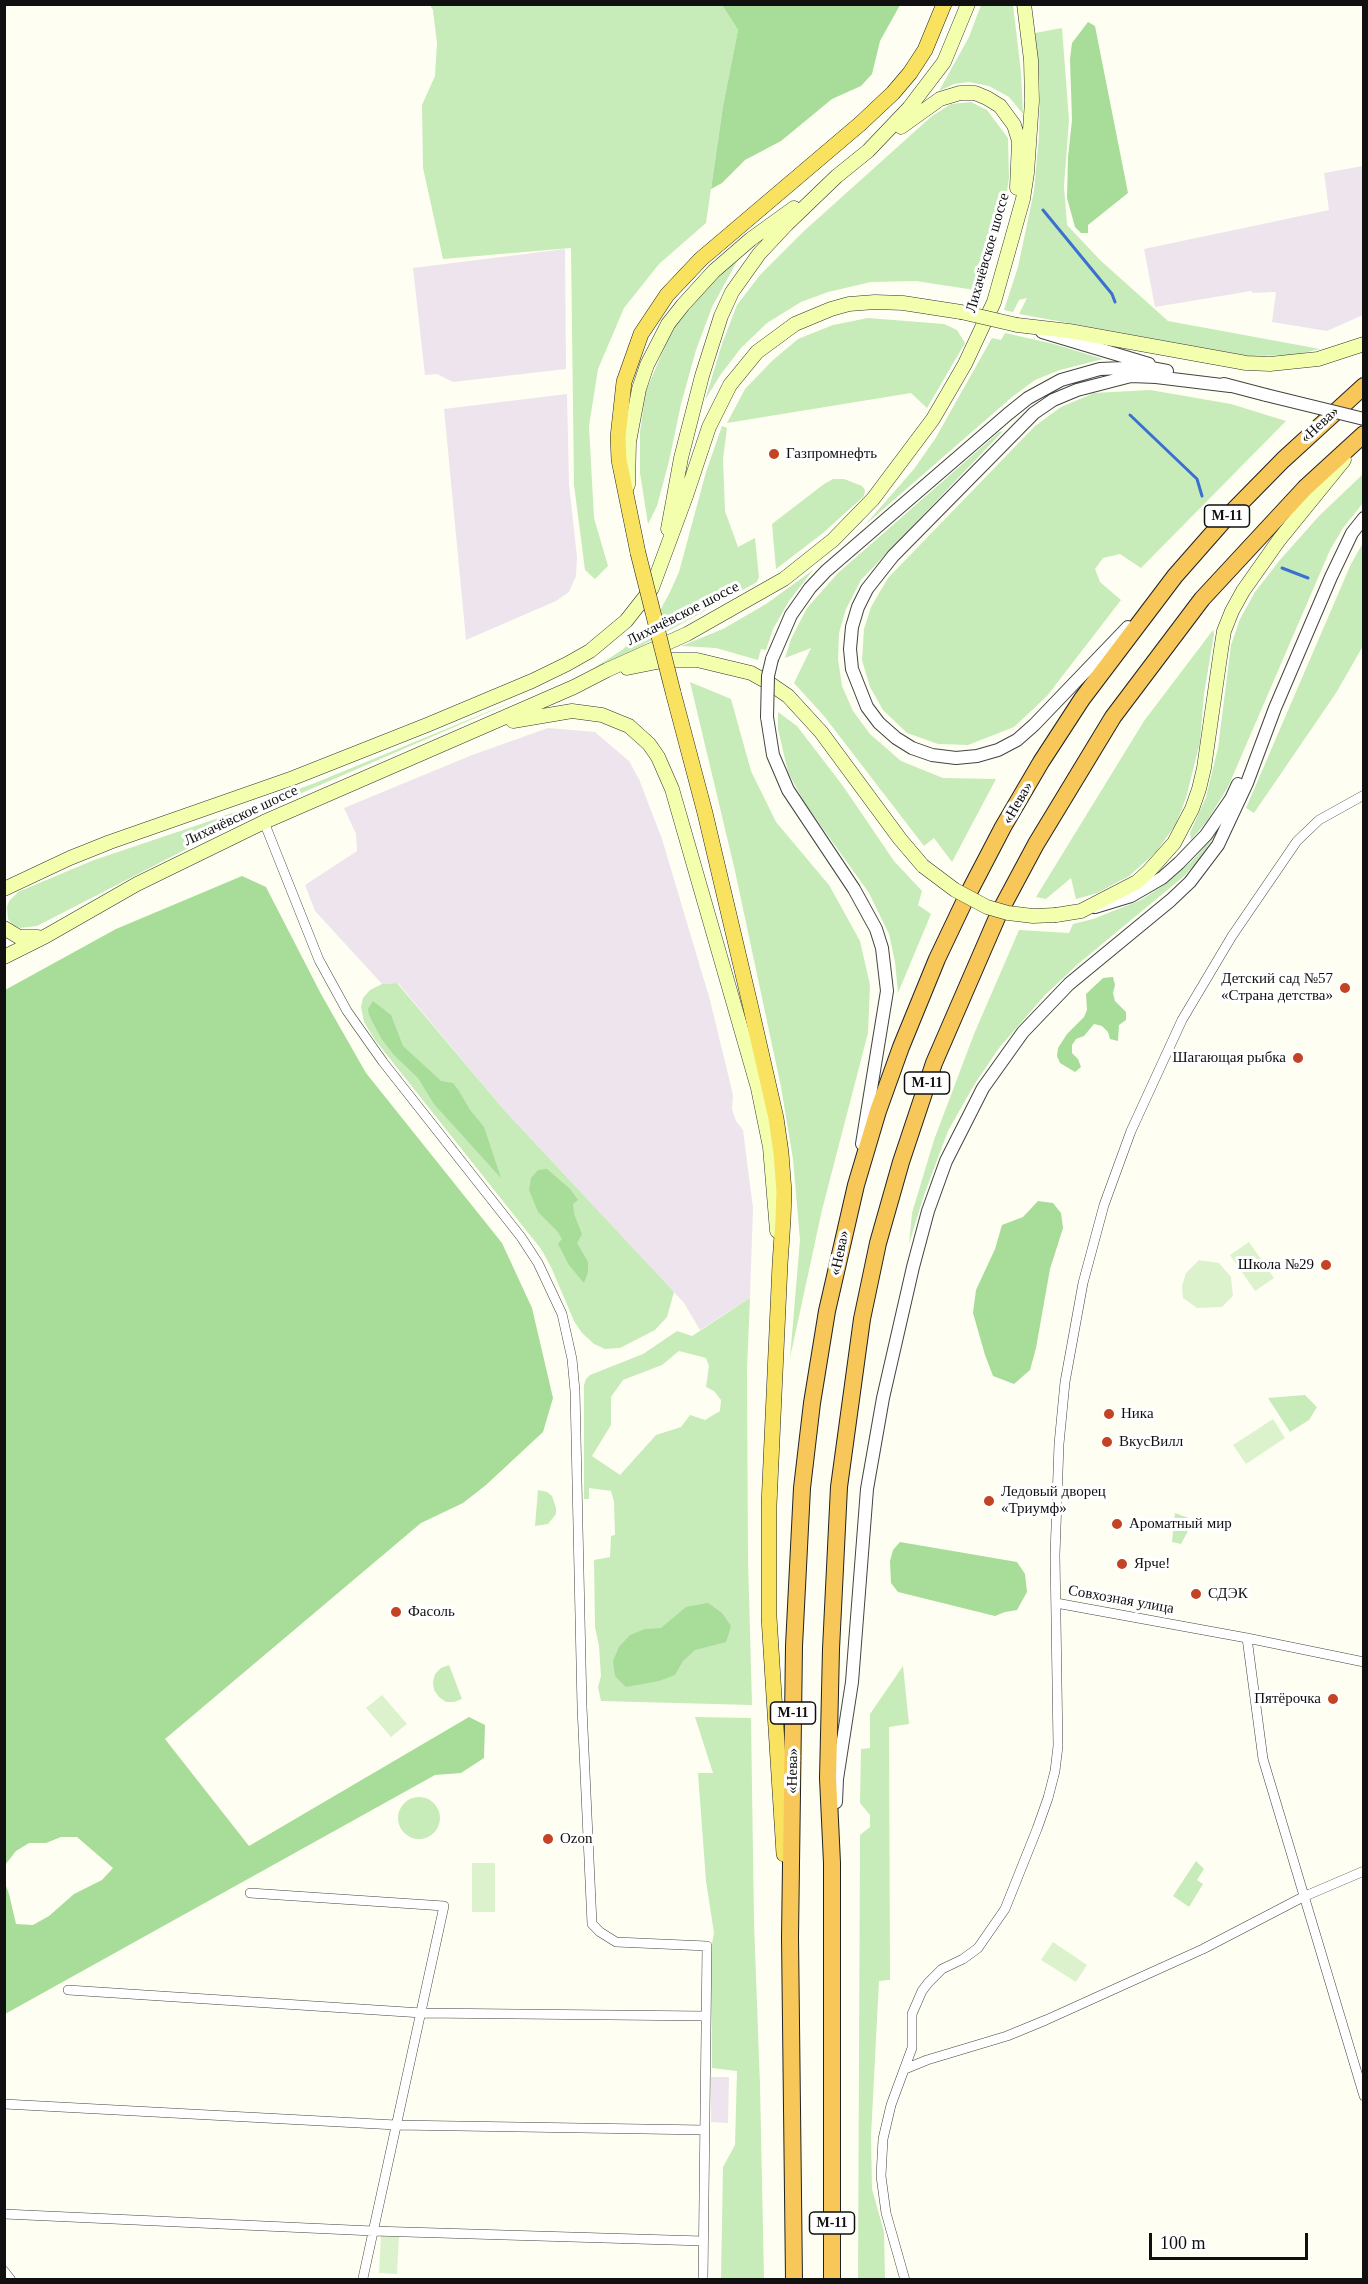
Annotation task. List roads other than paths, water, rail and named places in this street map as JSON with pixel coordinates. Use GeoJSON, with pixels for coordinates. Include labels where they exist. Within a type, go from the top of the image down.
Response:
{"type":"FeatureCollection","features":[{"type":"Feature","properties":{"kind":"highway"},"geometry":{"type":"LineString","coordinates":[[790,1937],[769,1617],[769,1505],[784,1192],[776,1118],[705,813],[638,553],[619,460],[620,408],[624,382],[634,353],[651,318],[667,295],[701,259],[860,124],[893,93],[925,50],[944,4]]}},
{"type":"Feature","properties":{"kind":"highway","name":"«Нева»"},"geometry":{"type":"LineString","coordinates":[[794,2280],[790,1937],[794,1646],[802,1488],[812,1403],[827,1311],[856,1185],[878,1111],[937,959],[1003,827],[1041,762],[1082,699],[1175,576],[1226,518],[1282,460],[1364,386]]}},
{"type":"Feature","properties":{"kind":"highway","name":"М-11"},"geometry":{"type":"LineString","coordinates":[[832,2280],[832,1863],[828,1778],[831,1649],[839,1487],[862,1319],[878,1242],[901,1162],[934,1063],[999,913],[1036,844],[1113,717],[1202,599],[1305,488],[1364,435]]}},
{"type":"Feature","properties":{"kind":"main road"},"geometry":{"type":"LineString","coordinates":[[868,151],[909,108],[944,62],[968,4]]}},
{"type":"Feature","properties":{"kind":"main road","name":"Лихачёвское шоссе"},"geometry":{"type":"LineString","coordinates":[[4,957],[137,884],[264,822],[574,687],[687,634],[784,579],[832,540],[873,500],[933,419],[965,364],[993,302],[1013,235],[1027,173],[1032,101],[1023,4]]}},
{"type":"Feature","properties":{"kind":"main road"},"geometry":{"type":"LineString","coordinates":[[628,506],[629,442],[639,389],[647,365],[668,324],[697,288],[735,252],[940,99],[960,93],[975,93],[1000,105],[1007,115],[1019,141],[1013,235]]}},
{"type":"Feature","properties":{"kind":"main road"},"geometry":{"type":"LineString","coordinates":[[660,569],[684,447],[711,344],[729,300],[744,274],[759,255],[837,176]]}},
{"type":"Feature","properties":{"kind":"main road"},"geometry":{"type":"LineString","coordinates":[[660,569],[716,410],[730,386],[757,352],[795,324],[831,309],[849,304],[903,303],[961,312],[1018,325],[1069,331],[1246,363],[1270,364],[1318,359],[1364,344]]}},
{"type":"Feature","properties":{"kind":"main road"},"geometry":{"type":"LineString","coordinates":[[574,687],[624,669],[667,660],[697,660],[751,673],[788,696],[810,719],[900,840],[923,866],[955,890],[987,907],[1008,913],[1033,916],[1082,911],[1137,882],[1155,866],[1174,843],[1192,809],[1199,789],[1224,631],[1232,611],[1243,591],[1279,540],[1364,435]]}},
{"type":"Feature","properties":{"kind":"main road","name":"Лихачёвское шоссе"},"geometry":{"type":"LineString","coordinates":[[4,889],[110,842],[283,782],[403,735],[567,664],[590,651],[626,621],[652,588],[660,569]]}},
{"type":"Feature","properties":{"kind":"main road"},"geometry":{"type":"LineString","coordinates":[[470,733],[510,721],[572,711],[588,712],[615,719],[628,726],[649,744],[658,757],[672,789],[758,1088],[770,1147],[780,1264]]}},
{"type":"Feature","properties":{"kind":"main road"},"geometry":{"type":"LineString","coordinates":[[4,899],[22,880]]}},
{"type":"Feature","properties":{"kind":"main road"},"geometry":{"type":"LineString","coordinates":[[4,928],[19,937],[29,939],[46,936]]}},
{"type":"Feature","properties":{"kind":"street"},"geometry":{"type":"LineString","coordinates":[[1018,325],[1180,373],[1364,419]]}},
{"type":"Feature","properties":{"kind":"street"},"geometry":{"type":"LineString","coordinates":[[856,1185],[873,1067],[884,1016],[887,991],[886,967],[876,929],[868,913],[844,873],[796,804],[779,772],[766,717],[768,676],[772,659],[790,615],[826,571],[1028,398],[1061,380],[1100,369],[1146,367],[1180,373]]}},
{"type":"Feature","properties":{"kind":"street"},"geometry":{"type":"LineString","coordinates":[[1175,576],[1047,713],[1017,740],[998,750],[977,756],[956,758],[932,755],[912,748],[879,723],[867,707],[858,688],[852,669],[850,649],[852,627],[867,589],[893,556],[1034,413],[1053,400],[1077,390],[1131,376],[1230,386]]}},
{"type":"Feature","properties":{"kind":"street"},"geometry":{"type":"LineString","coordinates":[[832,1863],[837,1779],[852,1682],[867,1489],[883,1398],[913,1267],[928,1211],[946,1161],[983,1088],[1023,1032],[1069,984],[1171,900],[1205,864],[1229,824],[1275,708],[1341,555],[1364,518]]}},
{"type":"Feature","properties":{"kind":"street"},"geometry":{"type":"LineString","coordinates":[[1082,911],[1131,896],[1162,878],[1193,850],[1231,799],[1275,708]]}},
{"type":"Feature","properties":{"kind":"street"},"geometry":{"type":"LineString","coordinates":[[1056,1603],[1056,1510],[1065,1382],[1083,1283],[1104,1205],[1131,1131],[1188,1008],[1287,854],[1319,820],[1364,795]]}},
{"type":"Feature","properties":{"kind":"street"},"geometry":{"type":"LineString","coordinates":[[264,822],[320,960],[347,1011],[383,1062],[521,1237],[538,1263],[562,1314],[572,1359],[575,1391],[582,1707],[592,1924],[616,1942],[707,1946],[703,2280]]}},
{"type":"Feature","properties":{"kind":"street","name":"Совхозная улица"},"geometry":{"type":"LineString","coordinates":[[905,2280],[886,2213],[881,2176],[883,2139],[891,2105],[912,2048],[912,2014],[922,1990],[942,1970],[978,1948],[1005,1909],[1045,1809],[1055,1771],[1058,1746],[1056,1603],[1364,1662]]}},
{"type":"Feature","properties":{"kind":"street"},"geometry":{"type":"LineString","coordinates":[[1247,1638],[1263,1759],[1364,2096]]}},
{"type":"Feature","properties":{"kind":"street"},"geometry":{"type":"LineString","coordinates":[[905,2070],[927,2060],[1006,2036],[1046,2020],[1203,1949],[1304,1897],[1364,1871]]}},
{"type":"Feature","properties":{"kind":"street"},"geometry":{"type":"LineString","coordinates":[[250,1893],[444,1906],[363,2278]]}},
{"type":"Feature","properties":{"kind":"street"},"geometry":{"type":"LineString","coordinates":[[68,1990],[422,2013],[705,2016]]}},
{"type":"Feature","properties":{"kind":"street"},"geometry":{"type":"LineString","coordinates":[[4,2104],[396,2125],[705,2130]]}},
{"type":"Feature","properties":{"kind":"street"},"geometry":{"type":"LineString","coordinates":[[4,2214],[372,2231],[703,2241]]}},
{"type":"Feature","properties":{"kind":"street"},"geometry":{"type":"LineString","coordinates":[[4,2271],[11,2280]]}},
{"type":"Feature","properties":{"kind":"waterway"},"geometry":{"type":"LineString","coordinates":[[1043,210],[1112,294],[1115,302]]}},
{"type":"Feature","properties":{"kind":"waterway"},"geometry":{"type":"LineString","coordinates":[[1130,415],[1197,479],[1202,496]]}},
{"type":"Feature","properties":{"kind":"waterway"},"geometry":{"type":"LineString","coordinates":[[1282,568],[1308,578]]}},
{"type":"Feature","properties":{"kind":"place","name":"Газпромнефть"},"geometry":{"type":"Point","coordinates":[774,454]}},
{"type":"Feature","properties":{"kind":"place","name":"Детский сад №57 «Страна детства»"},"geometry":{"type":"Point","coordinates":[1345,988]}},
{"type":"Feature","properties":{"kind":"place","name":"Шагающая рыбка"},"geometry":{"type":"Point","coordinates":[1298,1058]}},
{"type":"Feature","properties":{"kind":"place","name":"Школа №29"},"geometry":{"type":"Point","coordinates":[1326,1265]}},
{"type":"Feature","properties":{"kind":"place","name":"Ника"},"geometry":{"type":"Point","coordinates":[1109,1414]}},
{"type":"Feature","properties":{"kind":"place","name":"ВкусВилл"},"geometry":{"type":"Point","coordinates":[1107,1442]}},
{"type":"Feature","properties":{"kind":"place","name":"Ледовый дворец «Триумф»"},"geometry":{"type":"Point","coordinates":[989,1501]}},
{"type":"Feature","properties":{"kind":"place","name":"Ароматный мир"},"geometry":{"type":"Point","coordinates":[1117,1524]}},
{"type":"Feature","properties":{"kind":"place","name":"Ярче!"},"geometry":{"type":"Point","coordinates":[1122,1564]}},
{"type":"Feature","properties":{"kind":"place","name":"СДЭК"},"geometry":{"type":"Point","coordinates":[1196,1594]}},
{"type":"Feature","properties":{"kind":"place","name":"Фасоль"},"geometry":{"type":"Point","coordinates":[396,1612]}},
{"type":"Feature","properties":{"kind":"place","name":"Пятёрочка"},"geometry":{"type":"Point","coordinates":[1333,1699]}},
{"type":"Feature","properties":{"kind":"place","name":"Ozon"},"geometry":{"type":"Point","coordinates":[548,1839]}}]}
